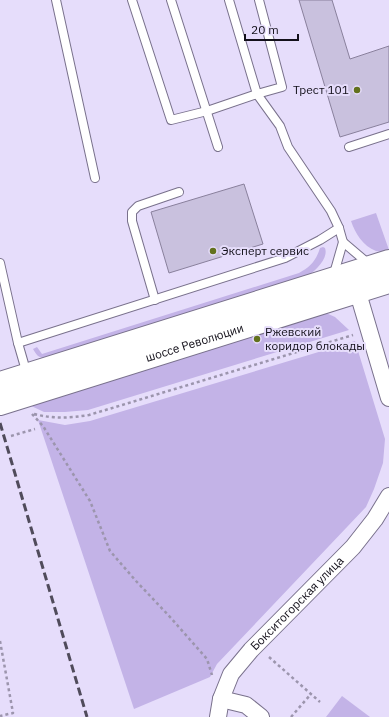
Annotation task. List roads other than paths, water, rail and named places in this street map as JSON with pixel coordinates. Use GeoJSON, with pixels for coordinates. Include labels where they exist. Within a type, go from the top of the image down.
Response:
{"type":"FeatureCollection","features":[{"type":"Feature","properties":{"kind":"main road","name":"шоссе Революции"},"geometry":{"type":"LineString","coordinates":[[0,404],[347,281],[381,264]]}},
{"type":"Feature","properties":{"kind":"main road","name":"шоссе Революции"},"geometry":{"type":"LineString","coordinates":[[0,383],[347,281],[389,282]]}},
{"type":"Feature","properties":{"kind":"street"},"geometry":{"type":"LineString","coordinates":[[347,281],[389,398]]}},
{"type":"Feature","properties":{"kind":"street","name":"Бокситогорская улица"},"geometry":{"type":"LineString","coordinates":[[218,717],[221,699],[231,674],[251,650],[353,547],[375,520],[389,496]]}},
{"type":"Feature","properties":{"kind":"street"},"geometry":{"type":"LineString","coordinates":[[221,699],[246,705],[262,717]]}},
{"type":"Feature","properties":{"kind":"lane"},"geometry":{"type":"LineString","coordinates":[[56,0],[95,178]]}},
{"type":"Feature","properties":{"kind":"lane"},"geometry":{"type":"LineString","coordinates":[[132,0],[171,120],[207,111],[256,94],[282,87],[259,0]]}},
{"type":"Feature","properties":{"kind":"lane"},"geometry":{"type":"LineString","coordinates":[[171,0],[218,147]]}},
{"type":"Feature","properties":{"kind":"lane"},"geometry":{"type":"LineString","coordinates":[[229,0],[256,94],[280,126],[288,147],[331,211],[342,242],[347,281]]}},
{"type":"Feature","properties":{"kind":"lane"},"geometry":{"type":"LineString","coordinates":[[348,147],[389,134]]}},
{"type":"Feature","properties":{"kind":"lane"},"geometry":{"type":"LineString","coordinates":[[155,300],[132,221],[132,212],[138,206],[179,192]]}},
{"type":"Feature","properties":{"kind":"lane"},"geometry":{"type":"LineString","coordinates":[[18,343],[285,258],[320,240],[338,228]]}},
{"type":"Feature","properties":{"kind":"lane"},"geometry":{"type":"LineString","coordinates":[[342,242],[381,264]]}},
{"type":"Feature","properties":{"kind":"lane"},"geometry":{"type":"LineString","coordinates":[[0,263],[18,343],[27,375]]}},
{"type":"Feature","properties":{"kind":"railway"},"geometry":{"type":"LineString","coordinates":[[0,423],[87,717]]}},
{"type":"Feature","properties":{"kind":"place","name":"Трест 101"},"geometry":{"type":"Point","coordinates":[357,90]}},
{"type":"Feature","properties":{"kind":"place","name":"Эксперт сервис"},"geometry":{"type":"Point","coordinates":[213,251]}},
{"type":"Feature","properties":{"kind":"place","name":"Ржевский коридор блокады"},"geometry":{"type":"Point","coordinates":[257,339]}}]}
